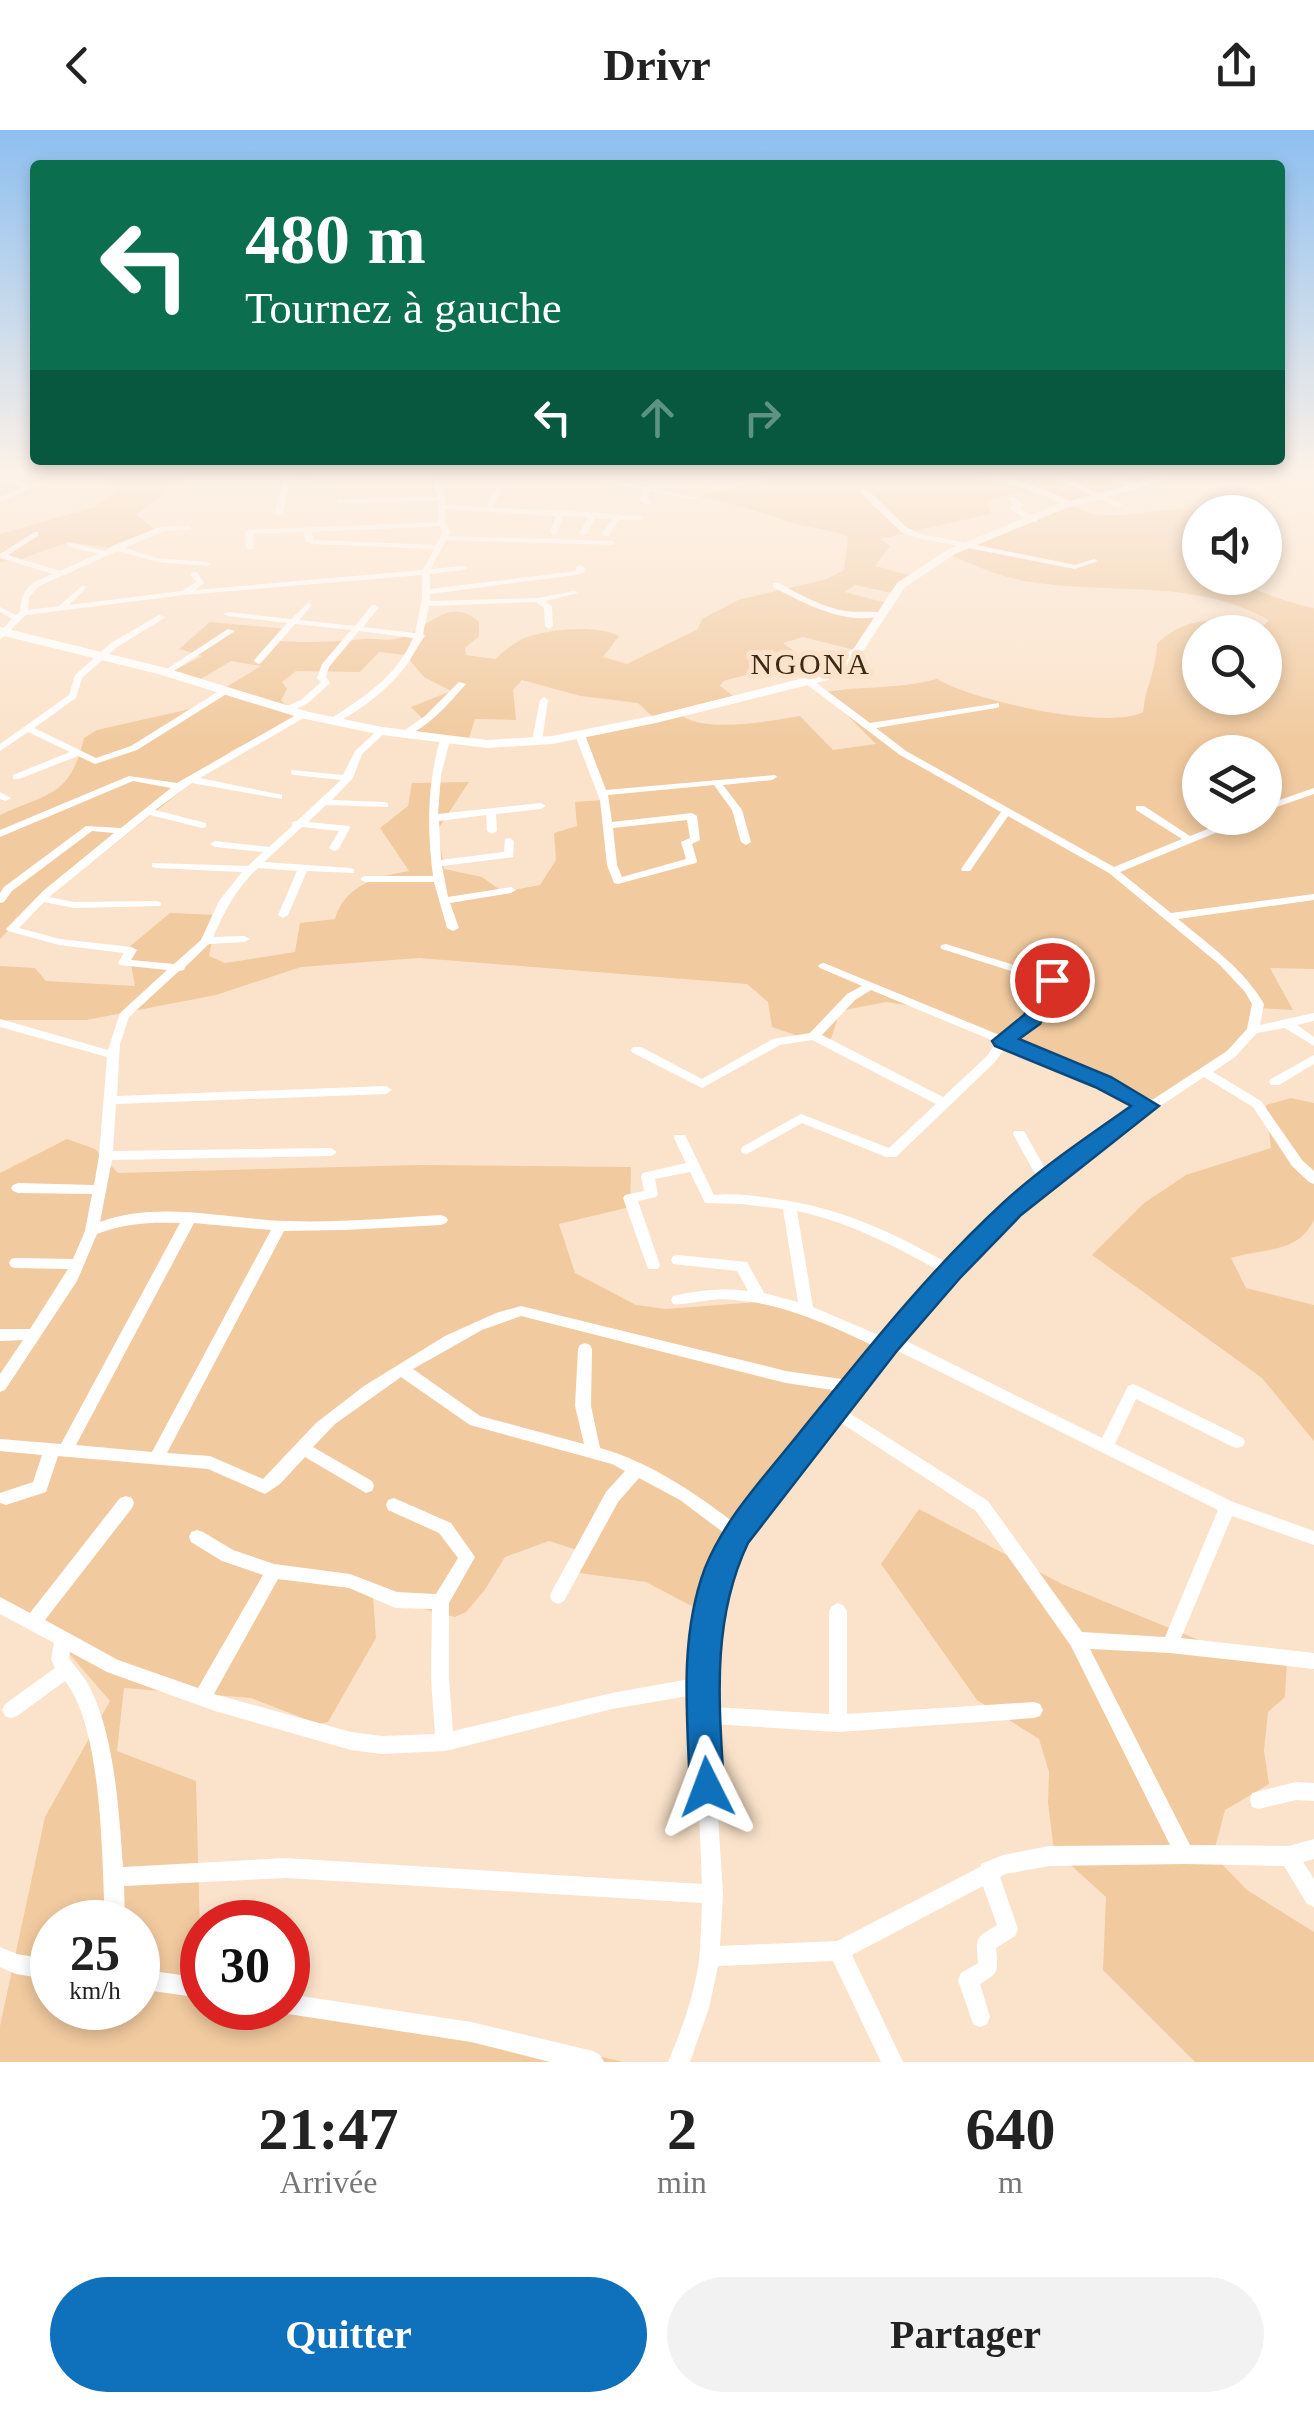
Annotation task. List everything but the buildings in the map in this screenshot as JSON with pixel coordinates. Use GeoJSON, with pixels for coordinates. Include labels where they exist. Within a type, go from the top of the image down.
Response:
{"type":"FeatureCollection","features":[{"type":"Feature","properties":{"kind":"street"},"geometry":{"type":"LineString","coordinates":[[23,562],[60,573]]}},
{"type":"Feature","properties":{"kind":"street"},"geometry":{"type":"LineString","coordinates":[[21,616],[28,592],[83,562]]}},
{"type":"Feature","properties":{"kind":"street"},"geometry":{"type":"LineString","coordinates":[[185,562],[208,564]]}},
{"type":"Feature","properties":{"kind":"street"},"geometry":{"type":"LineString","coordinates":[[334,721],[370,699],[421,636],[426,572],[431,562]]}},
{"type":"Feature","properties":{"kind":"street"},"geometry":{"type":"LineString","coordinates":[[1,633],[166,672],[304,714],[382,732],[487,744],[537,741],[580,736],[808,681],[845,664],[901,585],[938,562]]}},
{"type":"Feature","properties":{"kind":"street"},"geometry":{"type":"LineString","coordinates":[[1049,562],[1075,567],[1090,562]]}},
{"type":"Feature","properties":{"kind":"street"},"geometry":{"type":"LineString","coordinates":[[427,592],[576,573],[581,572],[580,566]]}},
{"type":"Feature","properties":{"kind":"street"},"geometry":{"type":"LineString","coordinates":[[1,633],[21,616],[61,607],[364,573],[463,568]]}},
{"type":"Feature","properties":{"kind":"street"},"geometry":{"type":"LineString","coordinates":[[184,593],[200,584],[194,574]]}},
{"type":"Feature","properties":{"kind":"street"},"geometry":{"type":"LineString","coordinates":[[776,585],[810,604],[839,613],[882,614]]}},
{"type":"Feature","properties":{"kind":"street"},"geometry":{"type":"LineString","coordinates":[[61,607],[83,587]]}},
{"type":"Feature","properties":{"kind":"street"},"geometry":{"type":"LineString","coordinates":[[426,604],[538,600],[574,592]]}},
{"type":"Feature","properties":{"kind":"street"},"geometry":{"type":"LineString","coordinates":[[538,600],[548,607],[549,626]]}},
{"type":"Feature","properties":{"kind":"street"},"geometry":{"type":"LineString","coordinates":[[258,661],[308,605]]}},
{"type":"Feature","properties":{"kind":"street"},"geometry":{"type":"LineString","coordinates":[[288,709],[304,702],[326,682],[321,678],[325,666],[375,607]]}},
{"type":"Feature","properties":{"kind":"street"},"geometry":{"type":"LineString","coordinates":[[0,609],[21,616]]}},
{"type":"Feature","properties":{"kind":"street"},"geometry":{"type":"LineString","coordinates":[[228,614],[421,636]]}},
{"type":"Feature","properties":{"kind":"street"},"geometry":{"type":"LineString","coordinates":[[0,748],[73,696],[78,677],[114,645],[162,617]]}},
{"type":"Feature","properties":{"kind":"street"},"geometry":{"type":"LineString","coordinates":[[166,672],[231,631]]}},
{"type":"Feature","properties":{"kind":"street"},"geometry":{"type":"LineString","coordinates":[[679,2062],[695,2022],[710,1956],[713,1894],[702,1685],[706,1622],[720,1569],[737,1534],[888,1342],[951,1271],[1046,1180],[1148,1106],[1242,1045],[1253,1030],[1258,1004],[1250,990],[1113,871],[915,760],[808,681]]}},
{"type":"Feature","properties":{"kind":"street"},"geometry":{"type":"LineString","coordinates":[[404,734],[428,718],[462,684]]}},
{"type":"Feature","properties":{"kind":"street"},"geometry":{"type":"LineString","coordinates":[[28,729],[95,761],[134,748],[225,691]]}},
{"type":"Feature","properties":{"kind":"street"},"geometry":{"type":"LineString","coordinates":[[537,741],[544,700]]}},
{"type":"Feature","properties":{"kind":"street"},"geometry":{"type":"LineString","coordinates":[[870,726],[996,705]]}},
{"type":"Feature","properties":{"kind":"street"},"geometry":{"type":"LineString","coordinates":[[180,968],[124,963],[131,950],[13,932],[44,899],[184,783],[304,714]]}},
{"type":"Feature","properties":{"kind":"street"},"geometry":{"type":"LineString","coordinates":[[0,1386],[36,1334],[92,1230],[106,1156],[113,1055],[124,1016],[206,941],[224,901],[252,867],[348,778],[358,753],[382,732]]}},
{"type":"Feature","properties":{"kind":"street"},"geometry":{"type":"LineString","coordinates":[[580,736],[603,793],[612,865],[618,880],[692,861],[686,842],[695,840],[692,816],[610,825]]}},
{"type":"Feature","properties":{"kind":"street"},"geometry":{"type":"LineString","coordinates":[[444,740],[434,768],[434,818],[439,879],[454,928]]}},
{"type":"Feature","properties":{"kind":"street"},"geometry":{"type":"LineString","coordinates":[[16,778],[78,752]]}},
{"type":"Feature","properties":{"kind":"street"},"geometry":{"type":"LineString","coordinates":[[294,772],[348,778]]}},
{"type":"Feature","properties":{"kind":"street"},"geometry":{"type":"LineString","coordinates":[[603,793],[772,777]]}},
{"type":"Feature","properties":{"kind":"street"},"geometry":{"type":"LineString","coordinates":[[0,834],[132,778],[279,797]]}},
{"type":"Feature","properties":{"kind":"street"},"geometry":{"type":"LineString","coordinates":[[716,782],[737,810],[746,842]]}},
{"type":"Feature","properties":{"kind":"street"},"geometry":{"type":"LineString","coordinates":[[1282,802],[1314,792]]}},
{"type":"Feature","properties":{"kind":"street"},"geometry":{"type":"LineString","coordinates":[[322,802],[384,806]]}},
{"type":"Feature","properties":{"kind":"street"},"geometry":{"type":"LineString","coordinates":[[434,818],[541,806]]}},
{"type":"Feature","properties":{"kind":"street"},"geometry":{"type":"LineString","coordinates":[[1140,808],[1190,840]]}},
{"type":"Feature","properties":{"kind":"street"},"geometry":{"type":"LineString","coordinates":[[966,869],[1007,810]]}},
{"type":"Feature","properties":{"kind":"street"},"geometry":{"type":"LineString","coordinates":[[147,811],[202,825]]}},
{"type":"Feature","properties":{"kind":"street"},"geometry":{"type":"LineString","coordinates":[[490,812],[492,830]]}},
{"type":"Feature","properties":{"kind":"street"},"geometry":{"type":"LineString","coordinates":[[296,824],[345,828],[334,848]]}},
{"type":"Feature","properties":{"kind":"street"},"geometry":{"type":"LineString","coordinates":[[0,900],[8,889],[90,828],[124,831]]}},
{"type":"Feature","properties":{"kind":"street"},"geometry":{"type":"LineString","coordinates":[[1113,871],[1202,835]]}},
{"type":"Feature","properties":{"kind":"street"},"geometry":{"type":"LineString","coordinates":[[439,863],[509,856],[509,841]]}},
{"type":"Feature","properties":{"kind":"street"},"geometry":{"type":"LineString","coordinates":[[214,844],[270,850]]}},
{"type":"Feature","properties":{"kind":"street"},"geometry":{"type":"LineString","coordinates":[[156,865],[350,870]]}},
{"type":"Feature","properties":{"kind":"street"},"geometry":{"type":"LineString","coordinates":[[283,915],[303,868]]}},
{"type":"Feature","properties":{"kind":"street"},"geometry":{"type":"LineString","coordinates":[[365,879],[439,879]]}},
{"type":"Feature","properties":{"kind":"street"},"geometry":{"type":"LineString","coordinates":[[447,900],[511,890]]}},
{"type":"Feature","properties":{"kind":"street"},"geometry":{"type":"LineString","coordinates":[[1169,917],[1314,897]]}},
{"type":"Feature","properties":{"kind":"street"},"geometry":{"type":"LineString","coordinates":[[44,899],[74,905],[156,904]]}},
{"type":"Feature","properties":{"kind":"street"},"geometry":{"type":"LineString","coordinates":[[206,941],[244,939]]}},
{"type":"Feature","properties":{"kind":"street"},"geometry":{"type":"LineString","coordinates":[[748,1150],[801,1118],[891,1154],[991,1059],[1003,1041],[1032,1019],[1052,980],[946,948]]}},
{"type":"Feature","properties":{"kind":"street"},"geometry":{"type":"LineString","coordinates":[[824,966],[1103,1082],[1148,1106]]}},
{"type":"Feature","properties":{"kind":"street"},"geometry":{"type":"LineString","coordinates":[[814,1036],[851,997],[872,985]]}},
{"type":"Feature","properties":{"kind":"street"},"geometry":{"type":"LineString","coordinates":[[1253,1030],[1314,1017]]}},
{"type":"Feature","properties":{"kind":"street"},"geometry":{"type":"LineString","coordinates":[[0,1023],[21,1032],[79,1042],[113,1055]]}},
{"type":"Feature","properties":{"kind":"street"},"geometry":{"type":"LineString","coordinates":[[1287,1024],[1314,1042]]}},
{"type":"Feature","properties":{"kind":"street"},"geometry":{"type":"LineString","coordinates":[[637,1050],[702,1084],[777,1042],[814,1036],[944,1102]]}},
{"type":"Feature","properties":{"kind":"street"},"geometry":{"type":"LineString","coordinates":[[1275,1082],[1314,1058]]}},
{"type":"Feature","properties":{"kind":"street"},"geometry":{"type":"LineString","coordinates":[[1204,1072],[1258,1104],[1297,1164],[1314,1179]]}},
{"type":"Feature","properties":{"kind":"street"},"geometry":{"type":"LineString","coordinates":[[110,1100],[386,1090]]}},
{"type":"Feature","properties":{"kind":"street"},"geometry":{"type":"LineString","coordinates":[[1019,1134],[1046,1180]]}},
{"type":"Feature","properties":{"kind":"street"},"geometry":{"type":"LineString","coordinates":[[680,1138],[710,1200],[789,1205],[848,1218],[951,1271]]}},
{"type":"Feature","properties":{"kind":"street"},"geometry":{"type":"LineString","coordinates":[[106,1156],[331,1152]]}},
{"type":"Feature","properties":{"kind":"street"},"geometry":{"type":"LineString","coordinates":[[653,1265],[630,1198],[651,1194],[648,1176],[695,1166]]}},
{"type":"Feature","properties":{"kind":"street"},"geometry":{"type":"LineString","coordinates":[[18,1188],[99,1190]]}},
{"type":"Feature","properties":{"kind":"street"},"geometry":{"type":"LineString","coordinates":[[789,1205],[806,1310]]}},
{"type":"Feature","properties":{"kind":"street"},"geometry":{"type":"LineString","coordinates":[[92,1230],[123,1219],[280,1226],[441,1220]]}},
{"type":"Feature","properties":{"kind":"street"},"geometry":{"type":"LineString","coordinates":[[6,1498],[40,1487],[188,1221]]}},
{"type":"Feature","properties":{"kind":"street"},"geometry":{"type":"LineString","coordinates":[[157,1458],[280,1226]]}},
{"type":"Feature","properties":{"kind":"street"},"geometry":{"type":"LineString","coordinates":[[678,1260],[742,1266],[758,1296]]}},
{"type":"Feature","properties":{"kind":"street"},"geometry":{"type":"LineString","coordinates":[[16,1262],[77,1264]]}},
{"type":"Feature","properties":{"kind":"street"},"geometry":{"type":"LineString","coordinates":[[678,1300],[722,1293],[758,1296],[806,1310],[888,1342],[1227,1506],[1314,1538]]}},
{"type":"Feature","properties":{"kind":"street"},"geometry":{"type":"LineString","coordinates":[[0,1445],[210,1463],[265,1488],[331,1419],[403,1370],[496,1318],[520,1311],[786,1377],[852,1387]]}},
{"type":"Feature","properties":{"kind":"street"},"geometry":{"type":"LineString","coordinates":[[0,1335],[36,1334]]}},
{"type":"Feature","properties":{"kind":"street"},"geometry":{"type":"LineString","coordinates":[[585,1349],[583,1406],[593,1451]]}},
{"type":"Feature","properties":{"kind":"street"},"geometry":{"type":"LineString","coordinates":[[403,1370],[475,1421],[593,1451],[686,1495],[737,1534]]}},
{"type":"Feature","properties":{"kind":"street"},"geometry":{"type":"LineString","coordinates":[[1106,1446],[1132,1390],[1237,1442]]}},
{"type":"Feature","properties":{"kind":"street"},"geometry":{"type":"LineString","coordinates":[[834,1411],[982,1506],[1076,1640],[1184,1854]]}},
{"type":"Feature","properties":{"kind":"street"},"geometry":{"type":"LineString","coordinates":[[302,1448],[366,1486]]}},
{"type":"Feature","properties":{"kind":"street"},"geometry":{"type":"LineString","coordinates":[[558,1596],[612,1496],[636,1470]]}},
{"type":"Feature","properties":{"kind":"street"},"geometry":{"type":"LineString","coordinates":[[33,1622],[126,1503]]}},
{"type":"Feature","properties":{"kind":"street"},"geometry":{"type":"LineString","coordinates":[[394,1505],[445,1528],[467,1557],[441,1602],[440,1678],[446,1742]]}},
{"type":"Feature","properties":{"kind":"street"},"geometry":{"type":"LineString","coordinates":[[1170,1645],[1227,1506]]}},
{"type":"Feature","properties":{"kind":"street"},"geometry":{"type":"LineString","coordinates":[[198,1537],[228,1556],[274,1571],[350,1582],[396,1600],[441,1602]]}},
{"type":"Feature","properties":{"kind":"street"},"geometry":{"type":"LineString","coordinates":[[202,1698],[274,1571]]}},
{"type":"Feature","properties":{"kind":"street"},"geometry":{"type":"LineString","coordinates":[[0,1605],[113,1666],[202,1698],[350,1741],[382,1745],[446,1742],[612,1701],[702,1685]]}},
{"type":"Feature","properties":{"kind":"street"},"geometry":{"type":"LineString","coordinates":[[838,1611],[838,1723]]}},
{"type":"Feature","properties":{"kind":"street"},"geometry":{"type":"LineString","coordinates":[[64,1639],[60,1659],[84,1693],[90,1711],[114,1900]]}},
{"type":"Feature","properties":{"kind":"street"},"geometry":{"type":"LineString","coordinates":[[1076,1640],[1170,1645],[1314,1661]]}},
{"type":"Feature","properties":{"kind":"street"},"geometry":{"type":"LineString","coordinates":[[11,1710],[65,1671]]}},
{"type":"Feature","properties":{"kind":"street"},"geometry":{"type":"LineString","coordinates":[[704,1716],[838,1723],[1034,1710]]}},
{"type":"Feature","properties":{"kind":"street"},"geometry":{"type":"LineString","coordinates":[[1259,1800],[1296,1791],[1314,1792]]}},
{"type":"Feature","properties":{"kind":"street"},"geometry":{"type":"LineString","coordinates":[[710,1956],[839,1951],[1003,1864],[1048,1856],[1289,1856],[1314,1849]]}},
{"type":"Feature","properties":{"kind":"street"},"geometry":{"type":"LineString","coordinates":[[1289,1856],[1314,1896]]}},
{"type":"Feature","properties":{"kind":"street"},"geometry":{"type":"LineString","coordinates":[[114,1877],[304,1868],[532,1886],[713,1894]]}},
{"type":"Feature","properties":{"kind":"street"},"geometry":{"type":"LineString","coordinates":[[980,2016],[968,1980],[988,1968],[986,1943],[1008,1929],[988,1872]]}},
{"type":"Feature","properties":{"kind":"street"},"geometry":{"type":"LineString","coordinates":[[839,1951],[892,2062]]}},
{"type":"Feature","properties":{"kind":"street"},"geometry":{"type":"LineString","coordinates":[[0,1957],[30,1966]]}},
{"type":"Feature","properties":{"kind":"street"},"geometry":{"type":"LineString","coordinates":[[310,2007],[471,2032],[593,2062]]}},
{"type":"Feature","properties":{"kind":"shaded area"},"geometry":{"type":"Polygon","coordinates":[[[845,562],[878,562],[875,566],[913,576],[897,594],[855,585],[845,592],[890,604],[855,650],[803,637],[783,643],[797,653],[762,662],[773,668],[723,681],[720,686],[736,698],[679,714],[720,725],[800,716],[833,750],[876,744],[824,692],[937,679],[1008,704],[1071,715],[1125,717],[1143,712],[1157,644],[1182,627],[1182,715],[1282,715],[1282,615],[1258,615],[1194,595],[1269,595],[1314,608],[1314,969],[1270,968],[1293,1010],[1259,1008],[1253,1038],[1154,1100],[937,1010],[886,1002],[840,1011],[831,1039],[804,1038],[772,1027],[768,1002],[747,984],[419,958],[301,967],[216,995],[86,1020],[0,1020],[0,966],[35,968],[46,981],[135,986],[128,948],[170,913],[217,915],[209,956],[225,963],[295,952],[300,923],[335,919],[346,898],[363,884],[409,871],[380,828],[408,806],[412,783],[469,782],[438,829],[444,869],[482,877],[503,892],[540,885],[556,860],[554,833],[577,826],[575,802],[604,800],[580,735],[655,719],[638,703],[581,696],[522,680],[513,690],[516,720],[475,719],[468,741],[405,734],[422,718],[411,707],[451,691],[424,677],[405,655],[379,652],[360,672],[296,671],[282,682],[287,689],[281,700],[290,709],[306,715],[233,750],[93,861],[63,874],[0,939],[0,815],[56,790],[72,771],[84,738],[97,730],[190,709],[261,666],[231,661],[196,682],[169,673],[202,656],[179,649],[210,622],[288,629],[279,641],[388,640],[457,612],[479,622],[479,636],[465,648],[466,655],[495,659],[522,639],[557,630],[585,629],[619,636],[603,657],[627,664],[698,629],[702,619],[738,600],[827,579],[844,570],[845,562]]]}},
{"type":"Feature","properties":{"kind":"shaded area"},"geometry":{"type":"Polygon","coordinates":[[[968,562],[1182,562],[1182,593],[1021,580],[968,562]]]}},
{"type":"Feature","properties":{"kind":"shaded area"},"geometry":{"type":"Polygon","coordinates":[[[1291,1098],[1314,1103],[1314,1220],[1307,1231],[1289,1244],[1231,1258],[1246,1288],[1314,1305],[1314,1441],[1262,1378],[1092,1255],[1144,1203],[1186,1175],[1271,1148],[1266,1105],[1291,1098]]]}},
{"type":"Feature","properties":{"kind":"shaded area"},"geometry":{"type":"Polygon","coordinates":[[[67,1139],[95,1149],[118,1173],[418,1165],[631,1167],[630,1207],[559,1224],[575,1273],[636,1305],[666,1309],[770,1301],[887,1340],[840,1385],[839,1395],[710,1567],[701,1611],[646,1582],[579,1573],[586,1553],[549,1541],[505,1557],[484,1591],[466,1612],[455,1617],[373,1596],[376,1638],[328,1722],[318,1724],[251,1698],[124,1688],[117,1751],[196,1781],[199,1900],[180,1900],[180,2030],[310,2030],[310,2007],[496,2032],[623,2062],[0,2062],[0,2026],[45,1817],[110,1701],[59,1642],[0,1612],[0,1173],[67,1139]]]}},
{"type":"Feature","properties":{"kind":"shaded area"},"geometry":{"type":"Polygon","coordinates":[[[919,1509],[1062,1584],[1218,1648],[1287,1661],[1285,1697],[1268,1712],[1264,1751],[1269,1784],[1225,1810],[1213,1855],[1247,1890],[1314,1932],[1314,2062],[1195,2062],[1103,1970],[1106,1897],[1054,1850],[1049,1772],[1039,1739],[977,1700],[881,1564],[919,1509]]]}},
{"type":"Feature","properties":{"kind":"district","name":"NGONA"},"geometry":{"type":"Point","coordinates":[811,663]}},
{"type":"Feature","properties":{"kind":"route"},"geometry":{"type":"LineString","coordinates":[[707,1787],[702,1685],[706,1622],[720,1569],[737,1534],[886,1344],[951,1271],[1012,1208],[1068,1162],[1148,1106],[1103,1082],[1003,1041],[1032,1019],[1052,980]]}}]}
